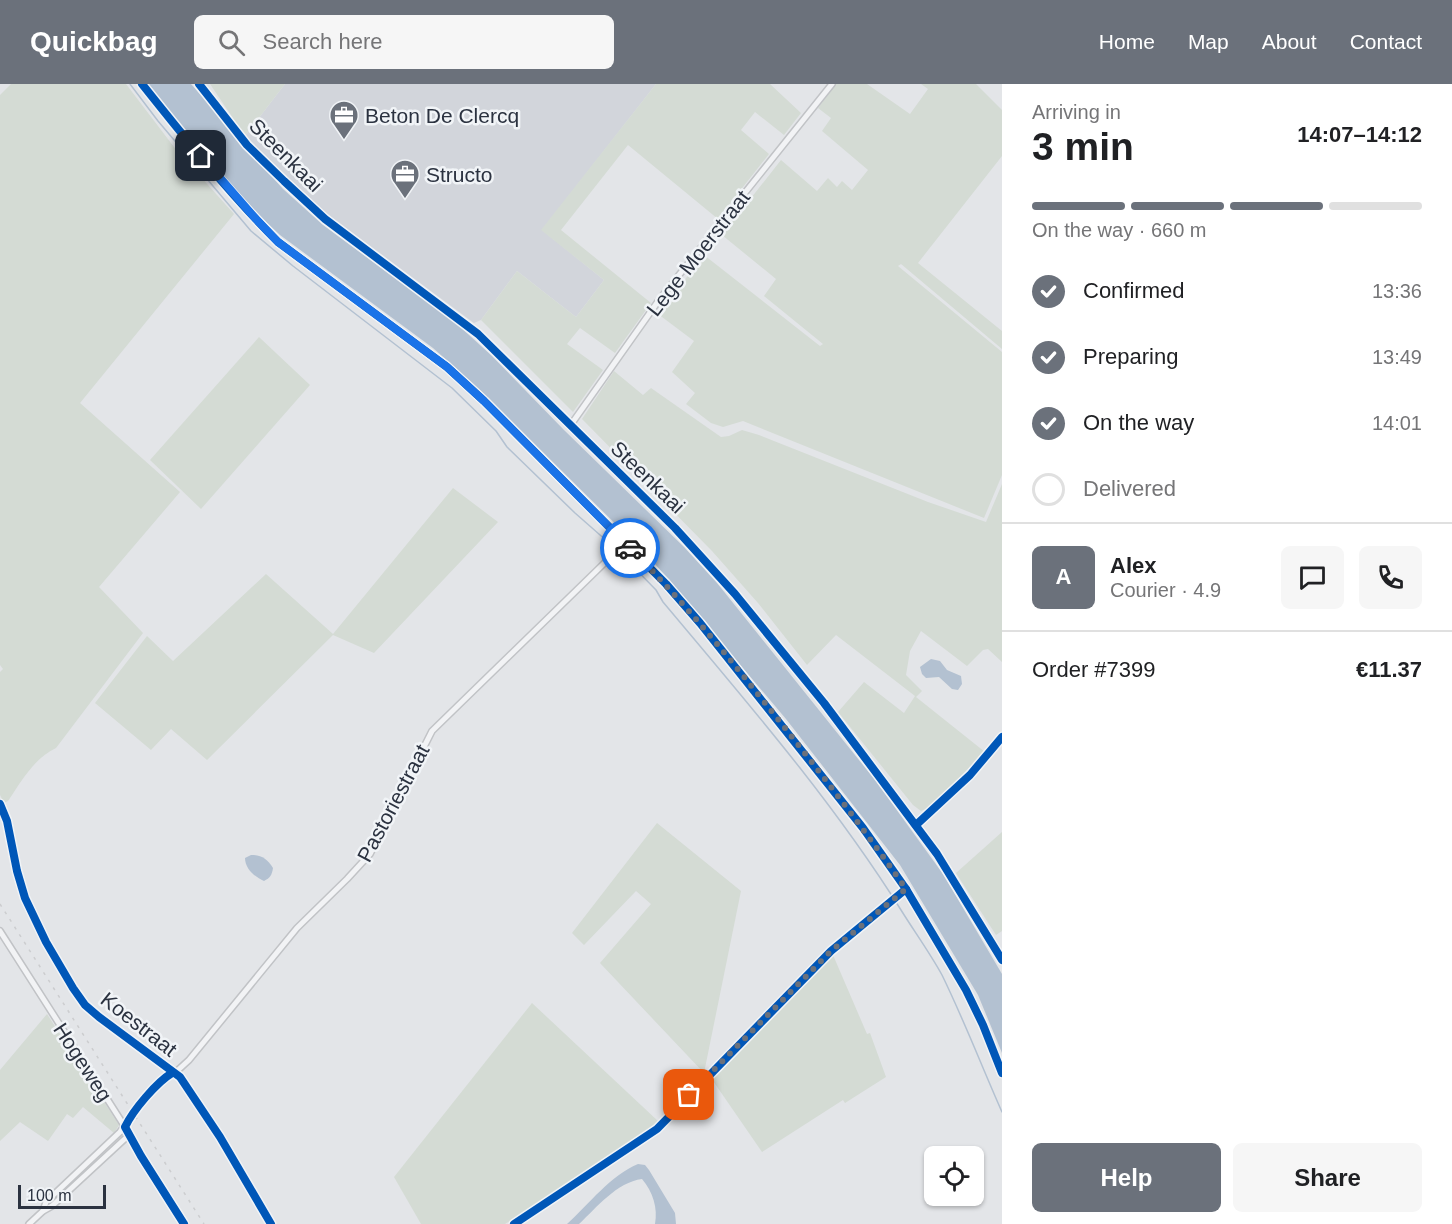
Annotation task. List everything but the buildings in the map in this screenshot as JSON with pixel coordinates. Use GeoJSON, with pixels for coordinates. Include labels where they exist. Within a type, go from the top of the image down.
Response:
{"type":"FeatureCollection","features":[{"type":"Feature","properties":{"kind":"street"},"geometry":{"type":"LineString","coordinates":[[142,84],[202,158],[278,242],[447,367],[484,401],[620,548],[666,584],[708,632],[856,819],[906,889],[966,990],[1002,1073]]}},
{"type":"Feature","properties":{"kind":"street","name":"Steenkaai"},"geometry":{"type":"LineString","coordinates":[[199,84],[248,145],[284,182],[325,219],[478,334],[675,528],[735,594],[824,703],[916,825],[953,879],[1002,960]]}},
{"type":"Feature","properties":{"kind":"street","name":"Lege Moerstraat"},"geometry":{"type":"LineString","coordinates":[[570,426],[659,300],[832,84]]}},
{"type":"Feature","properties":{"kind":"street","name":"Pastoriestraat"},"geometry":{"type":"LineString","coordinates":[[42,1211],[46,1202],[125,1126],[165,1077],[189,1060],[297,928],[370,854],[432,731],[620,548]]}},
{"type":"Feature","properties":{"kind":"street"},"geometry":{"type":"LineString","coordinates":[[916,825],[970,775],[1002,737]]}},
{"type":"Feature","properties":{"kind":"street","name":"Koestraat"},"geometry":{"type":"LineString","coordinates":[[0,804],[7,822],[16,871],[25,898],[40,931],[73,988],[92,1011],[180,1077],[271,1224]]}},
{"type":"Feature","properties":{"kind":"street"},"geometry":{"type":"LineString","coordinates":[[514,1224],[657,1129],[831,951],[906,889]]}},
{"type":"Feature","properties":{"kind":"street","name":"Hogeweg"},"geometry":{"type":"LineString","coordinates":[[0,931],[125,1126],[184,1224]]}},
{"type":"Feature","properties":{"kind":"street","name":"Pastoriestraat"},"geometry":{"type":"LineString","coordinates":[[29,1224],[42,1211],[52,1206],[130,1134]]}},
{"type":"Feature","properties":{"kind":"street"},"geometry":{"type":"LineString","coordinates":[[99,1152],[104,1157]]}},
{"type":"Feature","properties":{"kind":"street"},"geometry":{"type":"LineString","coordinates":[[75,1173],[81,1179]]}},
{"type":"Feature","properties":{"kind":"shaded area"},"geometry":{"type":"Polygon","coordinates":[[[11,84],[126,84],[174,147],[234,214],[80,403],[180,492],[99,587],[143,633],[56,748],[35,764],[8,801],[4,803],[0,795],[0,672],[3,669],[0,665],[0,95],[11,84]]]}},
{"type":"Feature","properties":{"kind":"shaded area"},"geometry":{"type":"Polygon","coordinates":[[[210,84],[285,84],[245,136],[210,84]]]}},
{"type":"Feature","properties":{"kind":"shaded area"},"geometry":{"type":"Polygon","coordinates":[[[285,84],[656,84],[542,230],[604,280],[576,317],[517,271],[481,320],[474,323],[319,208],[245,136],[285,84]]]}},
{"type":"Feature","properties":{"kind":"shaded area"},"geometry":{"type":"Polygon","coordinates":[[[656,84],[770,84],[801,113],[784,135],[755,112],[741,130],[769,154],[718,219],[628,145],[561,230],[651,303],[615,353],[580,328],[567,344],[603,370],[573,412],[481,320],[517,271],[576,317],[604,280],[541,230],[656,84]]]}},
{"type":"Feature","properties":{"kind":"shaded area"},"geometry":{"type":"Polygon","coordinates":[[[836,84],[867,84],[910,114],[928,89],[921,84],[976,84],[1002,110],[1002,156],[918,263],[1002,331],[1002,349],[901,264],[898,266],[1002,352],[1002,475],[984,518],[743,421],[723,427],[711,423],[686,404],[695,393],[672,372],[694,341],[658,314],[704,255],[820,346],[823,344],[764,296],[776,279],[722,235],[781,160],[817,191],[828,178],[837,187],[842,181],[852,190],[868,170],[822,131],[831,118],[818,108],[836,84]]]}},
{"type":"Feature","properties":{"kind":"shaded area"},"geometry":{"type":"Polygon","coordinates":[[[259,337],[310,385],[201,509],[150,460],[259,337]]]}},
{"type":"Feature","properties":{"kind":"shaded area"},"geometry":{"type":"Polygon","coordinates":[[[614,371],[643,395],[651,388],[721,437],[742,430],[759,435],[928,502],[986,522],[1002,484],[1002,662],[988,649],[983,650],[967,666],[921,631],[910,651],[906,675],[922,691],[916,697],[985,752],[928,808],[921,811],[913,805],[838,712],[864,682],[904,713],[915,696],[836,635],[807,665],[758,603],[712,551],[582,419],[614,371]]]}},
{"type":"Feature","properties":{"kind":"shaded area"},"geometry":{"type":"Polygon","coordinates":[[[453,488],[498,522],[374,653],[333,635],[207,760],[171,729],[151,750],[95,703],[147,636],[173,661],[266,574],[333,634],[453,488]]]}},
{"type":"Feature","properties":{"kind":"shaded area"},"geometry":{"type":"Polygon","coordinates":[[[657,823],[741,891],[704,1073],[600,963],[651,904],[636,891],[584,945],[572,933],[657,823]]]}},
{"type":"Feature","properties":{"kind":"shaded area"},"geometry":{"type":"Polygon","coordinates":[[[1002,832],[1002,931],[996,935],[956,873],[1002,832]]]}},
{"type":"Feature","properties":{"kind":"shaded area"},"geometry":{"type":"Polygon","coordinates":[[[833,955],[867,1034],[870,1033],[886,1077],[845,1103],[843,1100],[762,1152],[711,1078],[833,955]]]}},
{"type":"Feature","properties":{"kind":"shaded area"},"geometry":{"type":"Polygon","coordinates":[[[532,1003],[658,1121],[654,1127],[505,1224],[421,1224],[394,1177],[532,1003]]]}},
{"type":"Feature","properties":{"kind":"shaded area"},"geometry":{"type":"Polygon","coordinates":[[[47,1014],[119,1125],[114,1133],[83,1107],[73,1118],[67,1114],[48,1141],[20,1122],[0,1141],[0,1070],[47,1014]]]}},
{"type":"Feature","properties":{"kind":"water"},"geometry":{"type":"Polygon","coordinates":[[[148,84],[191,84],[283,189],[323,225],[457,324],[684,547],[717,583],[875,780],[943,874],[1002,974],[1002,1053],[978,995],[900,865],[786,719],[650,558],[478,388],[433,348],[280,235],[228,181],[148,84]]]}},
{"type":"Feature","properties":{"kind":"water"},"geometry":{"type":"Polygon","coordinates":[[[931,659],[940,661],[947,670],[961,676],[962,684],[958,690],[952,689],[939,677],[926,678],[922,674],[920,667],[931,659]]]}},
{"type":"Feature","properties":{"kind":"water"},"geometry":{"type":"Polygon","coordinates":[[[251,855],[264,858],[273,868],[266,880],[257,877],[249,869],[245,858],[251,855]]]}},
{"type":"Feature","properties":{"kind":"water"},"geometry":{"type":"Polygon","coordinates":[[[638,1164],[645,1165],[649,1170],[675,1213],[676,1224],[655,1224],[654,1200],[642,1179],[616,1190],[579,1224],[567,1224],[609,1183],[638,1164]]]}},
{"type":"Feature","properties":{"kind":"waterway"},"geometry":{"type":"LineString","coordinates":[[130,84],[158,121],[251,231],[452,388],[496,431],[507,447],[616,549]]}},
{"type":"Feature","properties":{"kind":"waterway"},"geometry":{"type":"LineString","coordinates":[[619,552],[656,590],[663,602],[726,676],[817,790],[874,869],[942,975],[1002,1112]]}},
{"type":"Feature","properties":{"kind":"waterway"},"geometry":{"type":"LineString","coordinates":[[833,946],[881,906]]}},
{"type":"Feature","properties":{"kind":"waterway"},"geometry":{"type":"LineString","coordinates":[[745,1043],[841,947],[885,910]]}},
{"type":"Feature","properties":{"kind":"waterway"},"geometry":{"type":"LineString","coordinates":[[693,1087],[733,1048]]}},
{"type":"Feature","properties":{"kind":"waterway"},"geometry":{"type":"LineString","coordinates":[[688,1101],[720,1068]]}},
{"type":"Feature","properties":{"kind":"railway"},"geometry":{"type":"LineString","coordinates":[[0,904],[204,1224]]}},
{"type":"Feature","properties":{"kind":"cycle path"},"geometry":{"type":"LineString","coordinates":[[142,84],[225,185],[278,242],[447,367],[484,401],[666,584],[700,623],[863,828],[906,889],[966,990],[1002,1073]]}},
{"type":"Feature","properties":{"kind":"cycle path"},"geometry":{"type":"LineString","coordinates":[[199,84],[247,145],[284,181],[325,219],[478,334],[675,528],[735,594],[824,703],[937,854],[1002,960]]}},
{"type":"Feature","properties":{"kind":"cycle path"},"geometry":{"type":"LineString","coordinates":[[916,825],[970,775],[1002,737]]}},
{"type":"Feature","properties":{"kind":"cycle path"},"geometry":{"type":"LineString","coordinates":[[0,804],[7,821],[25,898],[46,942],[73,988],[85,1005],[99,1017],[180,1077],[220,1137],[271,1224]]}},
{"type":"Feature","properties":{"kind":"cycle path"},"geometry":{"type":"LineString","coordinates":[[514,1224],[657,1129],[831,951],[906,889]]}},
{"type":"Feature","properties":{"kind":"cycle path"},"geometry":{"type":"LineString","coordinates":[[172,1073],[146,1097],[125,1127],[184,1224]]}},
{"type":"Feature","properties":{"kind":"way so far"},"geometry":{"type":"LineString","coordinates":[[630,548],[700,623],[788,731],[863,828],[906,889],[831,951],[689,1095]]}},
{"type":"Feature","properties":{"kind":"place","name":"Beton De Clercq"},"geometry":{"type":"Point","coordinates":[344,140]}},
{"type":"Feature","properties":{"kind":"place","name":"Structo"},"geometry":{"type":"Point","coordinates":[405,200]}},
{"type":"Feature","properties":{"kind":"route"},"geometry":{"type":"LineString","coordinates":[[201,156],[278,242],[447,367],[484,401],[630,548]]}}]}
